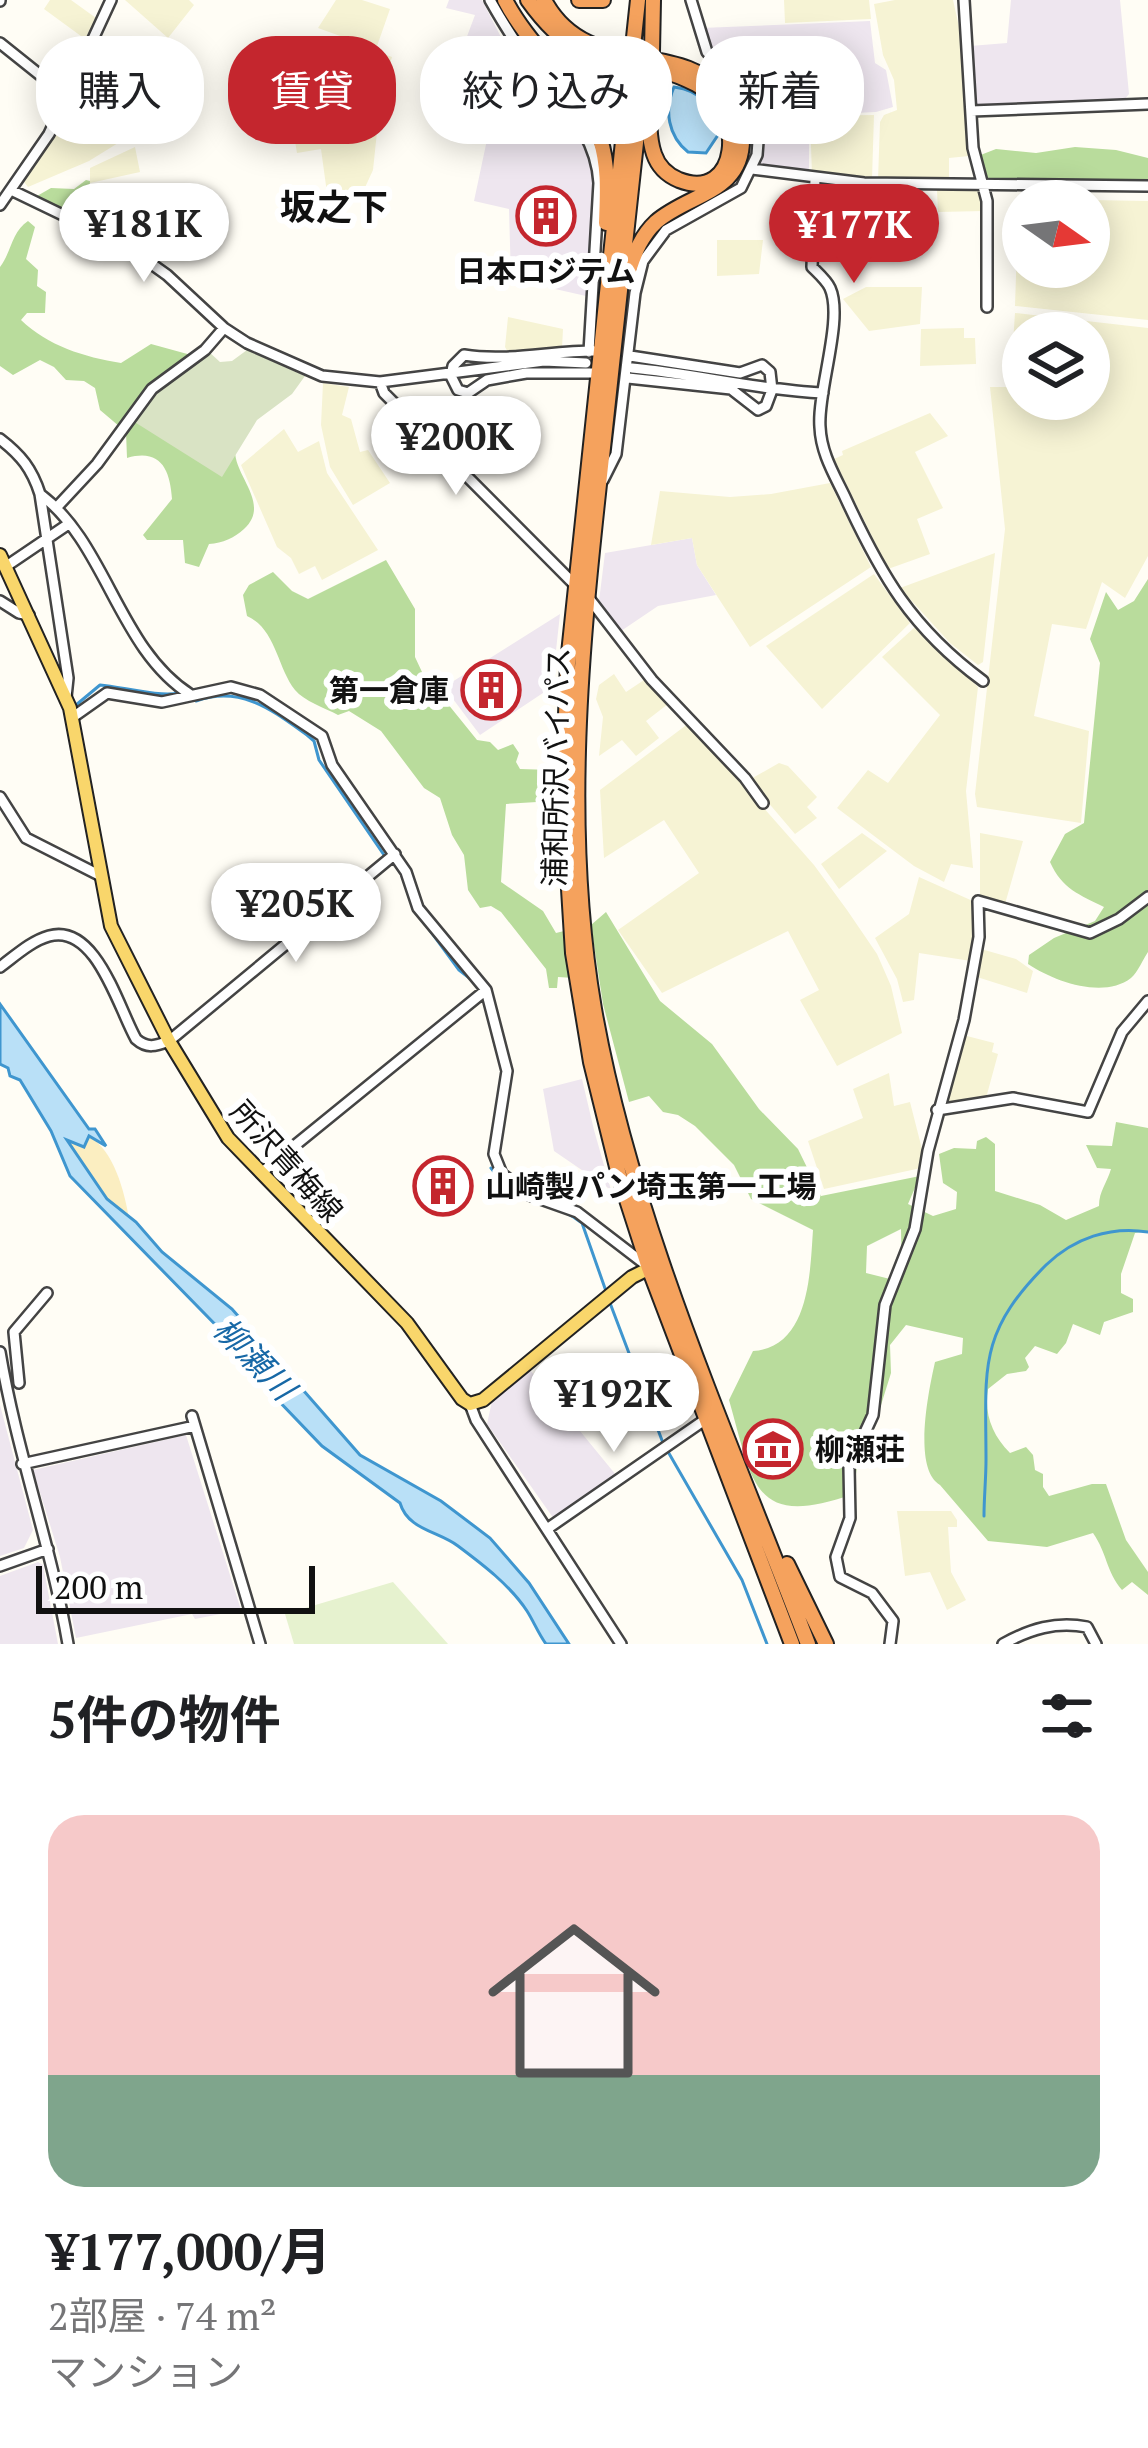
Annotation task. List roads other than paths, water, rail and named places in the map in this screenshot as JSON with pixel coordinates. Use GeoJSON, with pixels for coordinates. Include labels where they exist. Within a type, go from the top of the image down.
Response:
{"type":"FeatureCollection","features":[{"type":"Feature","properties":{"kind":"highway"},"geometry":{"type":"LineString","coordinates":[[505,0],[530,42],[589,116],[604,151],[607,179],[594,352]]}},
{"type":"Feature","properties":{"kind":"highway"},"geometry":{"type":"LineString","coordinates":[[528,0],[559,36]]}},
{"type":"Feature","properties":{"kind":"highway"},"geometry":{"type":"LineString","coordinates":[[544,0],[564,28],[584,42],[706,78],[728,98],[741,126],[740,157],[733,175],[719,188],[660,219],[634,255],[606,416]]}},
{"type":"Feature","properties":{"kind":"highway"},"geometry":{"type":"LineString","coordinates":[[579,0],[603,0]]}},
{"type":"Feature","properties":{"kind":"highway","name":"浦和所沢バイパス"},"geometry":{"type":"LineString","coordinates":[[638,0],[642,36]]}},
{"type":"Feature","properties":{"kind":"highway","name":"浦和所沢バイパス"},"geometry":{"type":"LineString","coordinates":[[646,36],[652,0]]}},
{"type":"Feature","properties":{"kind":"highway"},"geometry":{"type":"LineString","coordinates":[[653,144],[659,165],[688,182],[714,177],[725,165],[732,137],[728,118],[711,94],[672,76]]}},
{"type":"Feature","properties":{"kind":"highway","name":"浦和所沢バイパス"},"geometry":{"type":"LineString","coordinates":[[582,591],[599,373],[594,352],[630,144]]}},
{"type":"Feature","properties":{"kind":"highway","name":"浦和所沢バイパス"},"geometry":{"type":"LineString","coordinates":[[634,144],[598,489],[563,739],[573,952],[608,1136],[808,1644]]}},
{"type":"Feature","properties":{"kind":"highway","name":"浦和所沢バイパス"},"geometry":{"type":"LineString","coordinates":[[656,1265],[788,1644]]}},
{"type":"Feature","properties":{"kind":"highway"},"geometry":{"type":"LineString","coordinates":[[740,1467],[826,1644]]}},
{"type":"Feature","properties":{"kind":"main road","name":"所沢青梅線"},"geometry":{"type":"LineString","coordinates":[[2,564],[66,697],[99,875],[116,939],[169,1041],[216,1121],[407,1324],[470,1405]]}},
{"type":"Feature","properties":{"kind":"main road"},"geometry":{"type":"LineString","coordinates":[[470,1405],[483,1400],[632,1277],[656,1265]]}},
{"type":"Feature","properties":{"kind":"street"},"geometry":{"type":"LineString","coordinates":[[94,36],[111,0]]}},
{"type":"Feature","properties":{"kind":"street"},"geometry":{"type":"LineString","coordinates":[[490,0],[513,36]]}},
{"type":"Feature","properties":{"kind":"street"},"geometry":{"type":"LineString","coordinates":[[598,489],[616,454],[638,275],[649,248],[676,223],[741,188],[759,141],[753,103],[734,74],[707,52],[691,0]]}},
{"type":"Feature","properties":{"kind":"street"},"geometry":{"type":"LineString","coordinates":[[964,0],[973,148],[984,187],[990,247],[987,307]]}},
{"type":"Feature","properties":{"kind":"street"},"geometry":{"type":"LineString","coordinates":[[0,44],[36,72]]}},
{"type":"Feature","properties":{"kind":"street"},"geometry":{"type":"LineString","coordinates":[[971,111],[1148,104]]}},
{"type":"Feature","properties":{"kind":"street"},"geometry":{"type":"LineString","coordinates":[[0,205],[42,144]]}},
{"type":"Feature","properties":{"kind":"street"},"geometry":{"type":"LineString","coordinates":[[590,144],[599,183],[594,352]]}},
{"type":"Feature","properties":{"kind":"street"},"geometry":{"type":"LineString","coordinates":[[752,169],[815,179],[984,187],[1148,186]]}},
{"type":"Feature","properties":{"kind":"street"},"geometry":{"type":"LineString","coordinates":[[815,179],[812,267],[832,298],[832,343],[819,421],[826,459],[877,567],[930,636],[983,680]]}},
{"type":"Feature","properties":{"kind":"street"},"geometry":{"type":"LineString","coordinates":[[13,191],[133,250],[175,281],[224,328],[322,376],[380,382],[451,376],[594,352]]}},
{"type":"Feature","properties":{"kind":"street"},"geometry":{"type":"LineString","coordinates":[[56,508],[98,464],[152,388],[205,350],[224,328]]}},
{"type":"Feature","properties":{"kind":"street"},"geometry":{"type":"LineString","coordinates":[[594,352],[535,353],[495,360],[464,356],[453,366],[451,376],[458,390],[468,393],[488,380],[526,373],[599,373]]}},
{"type":"Feature","properties":{"kind":"street"},"geometry":{"type":"LineString","coordinates":[[762,365],[770,372],[772,390],[766,406],[758,410],[731,389],[630,367],[734,373],[762,365]]}},
{"type":"Feature","properties":{"kind":"street"},"geometry":{"type":"LineString","coordinates":[[630,367],[772,390],[823,393]]}},
{"type":"Feature","properties":{"kind":"street"},"geometry":{"type":"LineString","coordinates":[[380,382],[385,394],[582,591],[652,680],[763,803]]}},
{"type":"Feature","properties":{"kind":"street"},"geometry":{"type":"LineString","coordinates":[[0,440],[20,454],[40,494],[68,678],[66,697]]}},
{"type":"Feature","properties":{"kind":"street"},"geometry":{"type":"LineString","coordinates":[[40,494],[56,508],[100,570],[133,632],[171,682],[191,694]]}},
{"type":"Feature","properties":{"kind":"street"},"geometry":{"type":"LineString","coordinates":[[2,564],[67,525]]}},
{"type":"Feature","properties":{"kind":"street"},"geometry":{"type":"LineString","coordinates":[[0,601],[29,615]]}},
{"type":"Feature","properties":{"kind":"street"},"geometry":{"type":"LineString","coordinates":[[73,717],[106,693],[162,702],[231,687],[260,695],[322,736],[332,765],[395,854],[429,924],[486,990],[507,1071],[494,1154],[497,1167],[529,1195],[577,1212],[656,1265]]}},
{"type":"Feature","properties":{"kind":"street"},"geometry":{"type":"LineString","coordinates":[[0,797],[26,838],[99,875]]}},
{"type":"Feature","properties":{"kind":"street"},"geometry":{"type":"LineString","coordinates":[[0,967],[32,944],[61,934],[83,942],[94,953],[138,1041],[152,1046],[169,1041],[395,854]]}},
{"type":"Feature","properties":{"kind":"street"},"geometry":{"type":"LineString","coordinates":[[890,1644],[893,1621],[872,1593],[840,1577],[836,1557],[850,1518],[849,1467],[875,1406],[885,1305],[920,1214],[937,1110],[964,1020],[979,937],[978,901],[1090,933],[1148,897]]}},
{"type":"Feature","properties":{"kind":"street"},"geometry":{"type":"LineString","coordinates":[[261,1173],[486,990]]}},
{"type":"Feature","properties":{"kind":"street"},"geometry":{"type":"LineString","coordinates":[[937,1110],[1013,1098],[1088,1112],[1122,1032],[1148,1001]]}},
{"type":"Feature","properties":{"kind":"street"},"geometry":{"type":"LineString","coordinates":[[19,1383],[14,1332],[46,1293]]}},
{"type":"Feature","properties":{"kind":"street"},"geometry":{"type":"LineString","coordinates":[[0,1352],[22,1464],[48,1549],[68,1644]]}},
{"type":"Feature","properties":{"kind":"street"},"geometry":{"type":"LineString","coordinates":[[470,1405],[621,1644]]}},
{"type":"Feature","properties":{"kind":"street"},"geometry":{"type":"LineString","coordinates":[[547,1529],[706,1418]]}},
{"type":"Feature","properties":{"kind":"street"},"geometry":{"type":"LineString","coordinates":[[22,1464],[193,1421],[260,1644]]}},
{"type":"Feature","properties":{"kind":"street"},"geometry":{"type":"LineString","coordinates":[[0,1566],[48,1549]]}},
{"type":"Feature","properties":{"kind":"street"},"geometry":{"type":"LineString","coordinates":[[1003,1644],[1045,1627],[1074,1625],[1087,1627],[1096,1644]]}},
{"type":"Feature","properties":{"kind":"water"},"geometry":{"type":"Polygon","coordinates":[[[674,87],[696,95],[696,144],[712,144],[706,153],[688,152],[681,146],[672,130],[674,87]]]}},
{"type":"Feature","properties":{"kind":"water","name":"柳瀬川"},"geometry":{"type":"Polygon","coordinates":[[[0,1004],[106,1146],[89,1136],[84,1147],[67,1140],[107,1199],[232,1309],[360,1455],[441,1501],[490,1538],[529,1583],[569,1644],[546,1644],[520,1601],[495,1576],[458,1546],[417,1525],[400,1503],[322,1446],[274,1396],[245,1355],[70,1176],[51,1131],[20,1080],[0,1064],[0,1004]]]}},
{"type":"Feature","properties":{"kind":"waterway"},"geometry":{"type":"LineString","coordinates":[[76,705],[100,685],[178,693]]}},
{"type":"Feature","properties":{"kind":"waterway"},"geometry":{"type":"LineString","coordinates":[[196,701],[242,698],[307,735],[384,855]]}},
{"type":"Feature","properties":{"kind":"waterway"},"geometry":{"type":"LineString","coordinates":[[418,914],[459,970],[472,980]]}},
{"type":"Feature","properties":{"kind":"waterway"},"geometry":{"type":"LineString","coordinates":[[492,1032],[495,1045]]}},
{"type":"Feature","properties":{"kind":"waterway"},"geometry":{"type":"LineString","coordinates":[[491,1168],[512,1189],[582,1223],[607,1294]]}},
{"type":"Feature","properties":{"kind":"waterway"},"geometry":{"type":"LineString","coordinates":[[984,1516],[987,1377],[990,1354],[1008,1312],[1046,1265],[1068,1248],[1106,1233],[1148,1232]]}},
{"type":"Feature","properties":{"kind":"waterway"},"geometry":{"type":"LineString","coordinates":[[610,1303],[663,1443],[742,1580],[767,1644]]}},
{"type":"Feature","properties":{"kind":"place","name":"日本ロジテム"},"geometry":{"type":"Point","coordinates":[546,216]}},
{"type":"Feature","properties":{"kind":"place","name":"第一倉庫"},"geometry":{"type":"Point","coordinates":[491,690]}},
{"type":"Feature","properties":{"kind":"place","name":"山崎製パン埼玉第一工場"},"geometry":{"type":"Point","coordinates":[443,1186]}},
{"type":"Feature","properties":{"kind":"place","name":"柳瀬荘"},"geometry":{"type":"Point","coordinates":[773,1449]}},
{"type":"Feature","properties":{"kind":"district","name":"坂之下"},"geometry":{"type":"Point","coordinates":[334,206]}}]}
